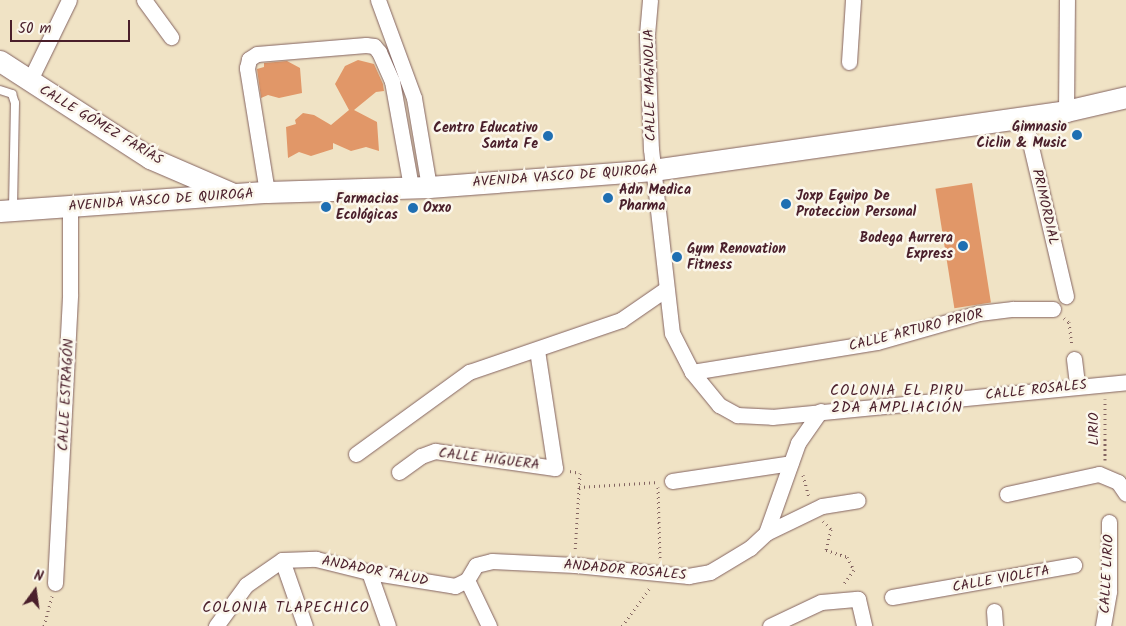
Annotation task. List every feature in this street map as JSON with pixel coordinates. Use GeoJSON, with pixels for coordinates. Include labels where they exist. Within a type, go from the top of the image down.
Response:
{"type":"FeatureCollection","features":[{"type":"Feature","properties":{"kind":"main road","name":"CALLE GÓMEZ FARÍAS"},"geometry":{"type":"LineString","coordinates":[[0,61],[29,82],[150,158],[233,194]]}},
{"type":"Feature","properties":{"kind":"main road","name":"AVENIDA VASCO DE QUIROGA"},"geometry":{"type":"LineString","coordinates":[[7,210],[267,192],[420,187],[653,170],[1066,111],[1126,97]]}},
{"type":"Feature","properties":{"kind":"street"},"geometry":{"type":"LineString","coordinates":[[29,82],[69,0]]}},
{"type":"Feature","properties":{"kind":"street"},"geometry":{"type":"LineString","coordinates":[[378,0],[414,98],[420,187]]}},
{"type":"Feature","properties":{"kind":"street","name":"CALLE MAGNOLIA"},"geometry":{"type":"LineString","coordinates":[[650,0],[647,36],[653,170],[672,333],[692,372],[719,406],[737,415]]}},
{"type":"Feature","properties":{"kind":"street"},"geometry":{"type":"LineString","coordinates":[[849,62],[853,0]]}},
{"type":"Feature","properties":{"kind":"street"},"geometry":{"type":"LineString","coordinates":[[1066,111],[1067,0]]}},
{"type":"Feature","properties":{"kind":"street"},"geometry":{"type":"LineString","coordinates":[[143,2],[171,37]]}},
{"type":"Feature","properties":{"kind":"street"},"geometry":{"type":"LineString","coordinates":[[267,192],[247,68],[249,59],[257,54],[366,44],[374,46],[379,52],[392,80],[420,187]]}},
{"type":"Feature","properties":{"kind":"street","name":"PRIMORDIAL"},"geometry":{"type":"LineString","coordinates":[[1024,117],[1066,296]]}},
{"type":"Feature","properties":{"kind":"street","name":"CALLE ESTRAGÓN"},"geometry":{"type":"LineString","coordinates":[[55,583],[70,294],[70,207]]}},
{"type":"Feature","properties":{"kind":"street"},"geometry":{"type":"LineString","coordinates":[[356,454],[469,372],[483,365],[537,350],[621,320],[666,289]]}},
{"type":"Feature","properties":{"kind":"street","name":"CALLE ARTURO PRIOR"},"geometry":{"type":"LineString","coordinates":[[692,372],[877,342],[978,314],[1013,308],[1052,309]]}},
{"type":"Feature","properties":{"kind":"street","name":"CALLE HIGUERA"},"geometry":{"type":"LineString","coordinates":[[399,472],[421,456],[435,451],[555,468],[537,350]]}},
{"type":"Feature","properties":{"kind":"street"},"geometry":{"type":"LineString","coordinates":[[1074,359],[1077,385]]}},
{"type":"Feature","properties":{"kind":"street","name":"CALLE ROSALES"},"geometry":{"type":"LineString","coordinates":[[737,415],[772,417],[1077,385],[1126,382]]}},
{"type":"Feature","properties":{"kind":"street","name":"ANDADOR ROSALES"},"geometry":{"type":"LineString","coordinates":[[467,580],[476,565],[492,561],[575,565],[688,576],[710,572],[750,548],[766,533],[796,447],[820,412]]}},
{"type":"Feature","properties":{"kind":"street"},"geometry":{"type":"LineString","coordinates":[[665,482],[791,463]]}},
{"type":"Feature","properties":{"kind":"street"},"geometry":{"type":"LineString","coordinates":[[1007,494],[1105,474],[1118,482],[1126,494]]}},
{"type":"Feature","properties":{"kind":"street"},"geometry":{"type":"LineString","coordinates":[[766,533],[822,506],[858,500]]}},
{"type":"Feature","properties":{"kind":"street","name":"CALLE LIRIO"},"geometry":{"type":"LineString","coordinates":[[1103,626],[1109,591],[1109,522]]}},
{"type":"Feature","properties":{"kind":"street"},"geometry":{"type":"LineString","coordinates":[[216,626],[246,585],[282,560],[305,626]]}},
{"type":"Feature","properties":{"kind":"street","name":"ANDADOR TALUD"},"geometry":{"type":"LineString","coordinates":[[282,560],[316,560],[369,572],[455,586],[467,580]]}},
{"type":"Feature","properties":{"kind":"street","name":"CALLE VIOLETA"},"geometry":{"type":"LineString","coordinates":[[892,597],[1074,565]]}},
{"type":"Feature","properties":{"kind":"street"},"geometry":{"type":"LineString","coordinates":[[369,572],[388,626]]}},
{"type":"Feature","properties":{"kind":"street"},"geometry":{"type":"LineString","coordinates":[[467,580],[489,626]]}},
{"type":"Feature","properties":{"kind":"street"},"geometry":{"type":"LineString","coordinates":[[770,626],[821,602],[858,599],[864,626]]}},
{"type":"Feature","properties":{"kind":"lane"},"geometry":{"type":"LineString","coordinates":[[0,90],[12,94],[15,103],[7,210]]}},
{"type":"Feature","properties":{"kind":"path"},"geometry":{"type":"LineString","coordinates":[[1069,322],[1074,359]]}},
{"type":"Feature","properties":{"kind":"path","name":"LIRIO"},"geometry":{"type":"LineString","coordinates":[[1104,383],[1105,474]]}},
{"type":"Feature","properties":{"kind":"path"},"geometry":{"type":"LineString","coordinates":[[796,447],[812,511],[831,529],[826,550],[848,557],[854,570],[840,589]]}},
{"type":"Feature","properties":{"kind":"path"},"geometry":{"type":"LineString","coordinates":[[575,565],[580,473]]}},
{"type":"Feature","properties":{"kind":"path"},"geometry":{"type":"LineString","coordinates":[[579,487],[665,482],[661,574],[622,626]]}},
{"type":"Feature","properties":{"kind":"path"},"geometry":{"type":"LineString","coordinates":[[44,626],[55,583]]}},
{"type":"Feature","properties":{"kind":"building"},"geometry":{"type":"Polygon","coordinates":[[[358,60],[374,64],[383,84],[384,91],[376,92],[354,110],[377,122],[379,151],[366,147],[351,151],[333,143],[333,149],[311,156],[299,152],[288,158],[286,127],[296,124],[295,120],[303,113],[314,115],[331,125],[349,110],[335,84],[345,66],[358,60]]]}},
{"type":"Feature","properties":{"kind":"building"},"geometry":{"type":"Polygon","coordinates":[[[287,61],[300,68],[302,93],[279,98],[268,95],[261,98],[257,69],[264,67],[264,63],[287,61]]]}},
{"type":"Feature","properties":{"kind":"building","name":"Bodega Aurrera Express"},"geometry":{"type":"Polygon","coordinates":[[[972,183],[991,303],[954,308],[935,189],[972,183]]]}},
{"type":"Feature","properties":{"kind":"place","name":"Gimnasio Ciclin & Music"},"geometry":{"type":"Point","coordinates":[1077,135]}},
{"type":"Feature","properties":{"kind":"place","name":"Centro Educativo Santa Fe"},"geometry":{"type":"Point","coordinates":[548,136]}},
{"type":"Feature","properties":{"kind":"place","name":"Adn Medica Pharma"},"geometry":{"type":"Point","coordinates":[608,198]}},
{"type":"Feature","properties":{"kind":"place","name":"Joxp Equipo De Proteccion Personal"},"geometry":{"type":"Point","coordinates":[786,204]}},
{"type":"Feature","properties":{"kind":"place","name":"Farmacias Ecológicas"},"geometry":{"type":"Point","coordinates":[326,207]}},
{"type":"Feature","properties":{"kind":"place","name":"Oxxo"},"geometry":{"type":"Point","coordinates":[413,208]}},
{"type":"Feature","properties":{"kind":"place","name":"Bodega Aurrera Express"},"geometry":{"type":"Point","coordinates":[963,246]}},
{"type":"Feature","properties":{"kind":"place","name":"Gym Renovation Fitness"},"geometry":{"type":"Point","coordinates":[677,257]}},
{"type":"Feature","properties":{"kind":"district","name":"COLONIA EL PIRU 2DA AMPLIACIÓN"},"geometry":{"type":"Point","coordinates":[897,400]}},
{"type":"Feature","properties":{"kind":"district","name":"COLONIA TLAPECHICO"},"geometry":{"type":"Point","coordinates":[286,609]}}]}
